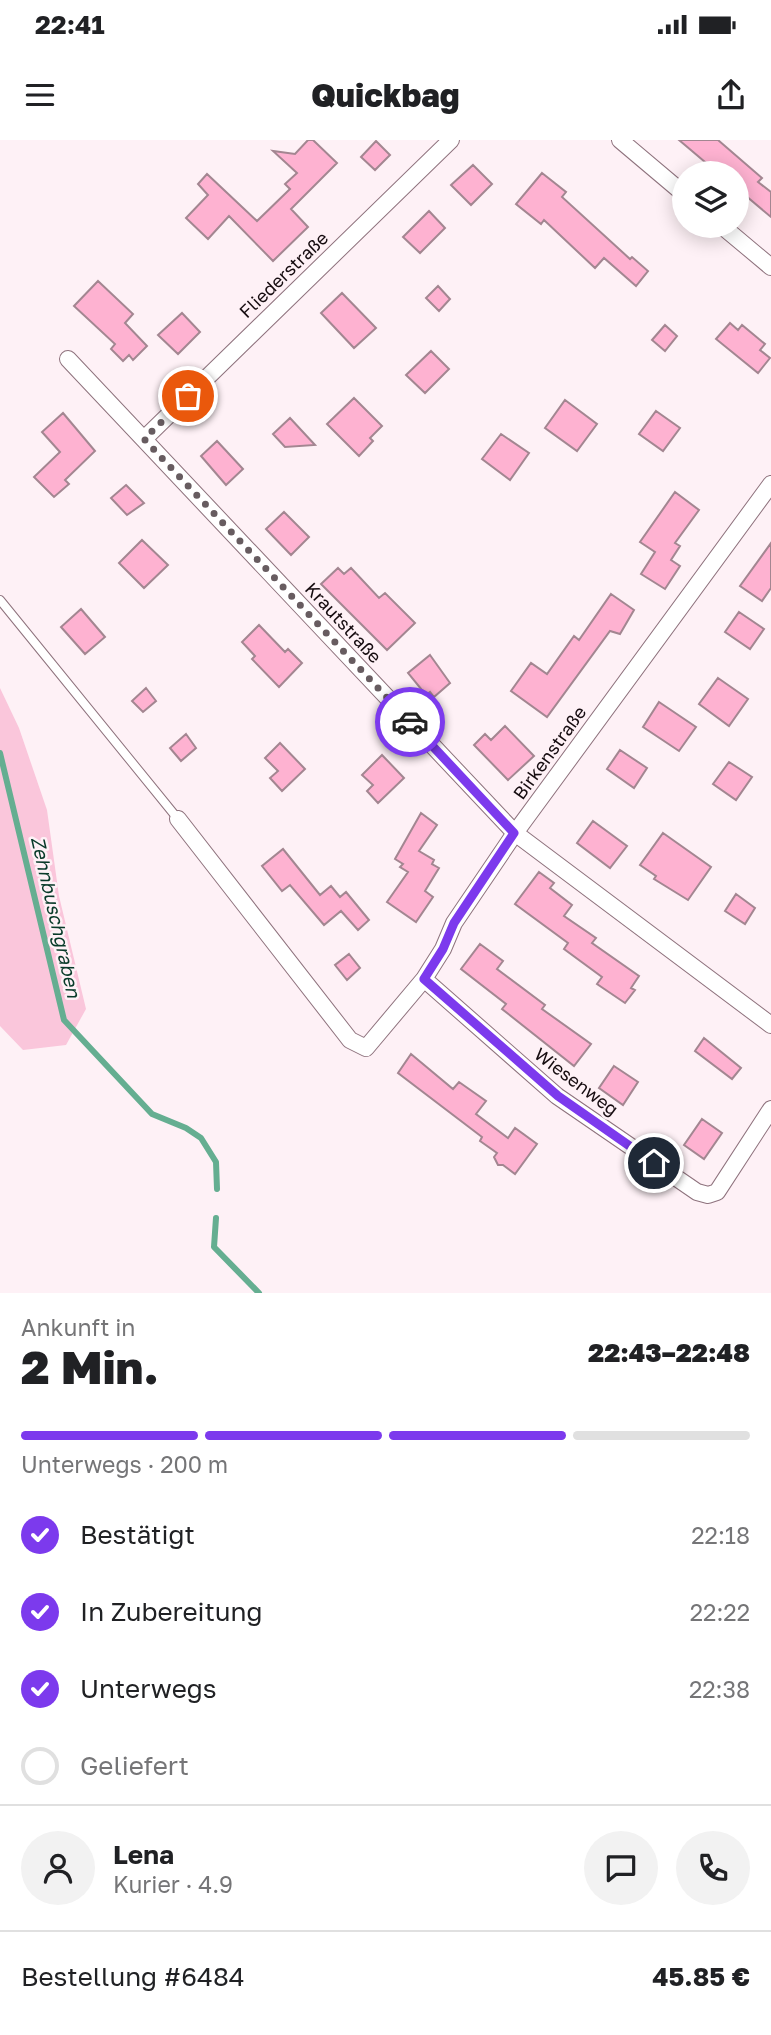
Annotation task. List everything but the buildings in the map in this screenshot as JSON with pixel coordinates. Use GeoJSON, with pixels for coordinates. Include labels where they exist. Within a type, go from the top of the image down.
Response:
{"type":"FeatureCollection","features":[{"type":"Feature","properties":{"kind":"street","name":"Fliederstraße"},"geometry":{"type":"LineString","coordinates":[[144,439],[452,140]]}},
{"type":"Feature","properties":{"kind":"street"},"geometry":{"type":"LineString","coordinates":[[620,140],[672,184]]}},
{"type":"Feature","properties":{"kind":"street"},"geometry":{"type":"LineString","coordinates":[[736,238],[771,267]]}},
{"type":"Feature","properties":{"kind":"street","name":"Krautstraße"},"geometry":{"type":"LineString","coordinates":[[68,359],[514,833],[771,1025]]}},
{"type":"Feature","properties":{"kind":"street","name":"Birkenstraße"},"geometry":{"type":"LineString","coordinates":[[178,819],[350,1040],[366,1048],[424,979],[443,949],[454,923],[514,833],[771,484]]}},
{"type":"Feature","properties":{"kind":"street","name":"Wiesenweg"},"geometry":{"type":"LineString","coordinates":[[424,979],[558,1096],[697,1192],[708,1195],[717,1192],[771,1109]]}},
{"type":"Feature","properties":{"kind":"lane"},"geometry":{"type":"LineString","coordinates":[[0,600],[178,819]]}},
{"type":"Feature","properties":{"kind":"shaded area"},"geometry":{"type":"Polygon","coordinates":[[[0,688],[19,728],[47,810],[59,896],[86,1009],[66,1045],[23,1050],[0,1026],[0,688]]]}},
{"type":"Feature","properties":{"kind":"waterway","name":"Zehnbuschgraben"},"geometry":{"type":"LineString","coordinates":[[0,753],[64,1020],[152,1114],[186,1128],[201,1138],[216,1162],[217,1189]]}},
{"type":"Feature","properties":{"kind":"waterway","name":"Zehnbuschgraben"},"geometry":{"type":"LineString","coordinates":[[216,1218],[214,1247],[259,1293]]}},
{"type":"Feature","properties":{"kind":"way so far"},"geometry":{"type":"LineString","coordinates":[[188,396],[144,439],[410,722]]}},
{"type":"Feature","properties":{"kind":"route"},"geometry":{"type":"LineString","coordinates":[[410,722],[514,833],[454,923],[443,949],[424,979],[486,1036],[558,1096],[654,1163]]}}]}
